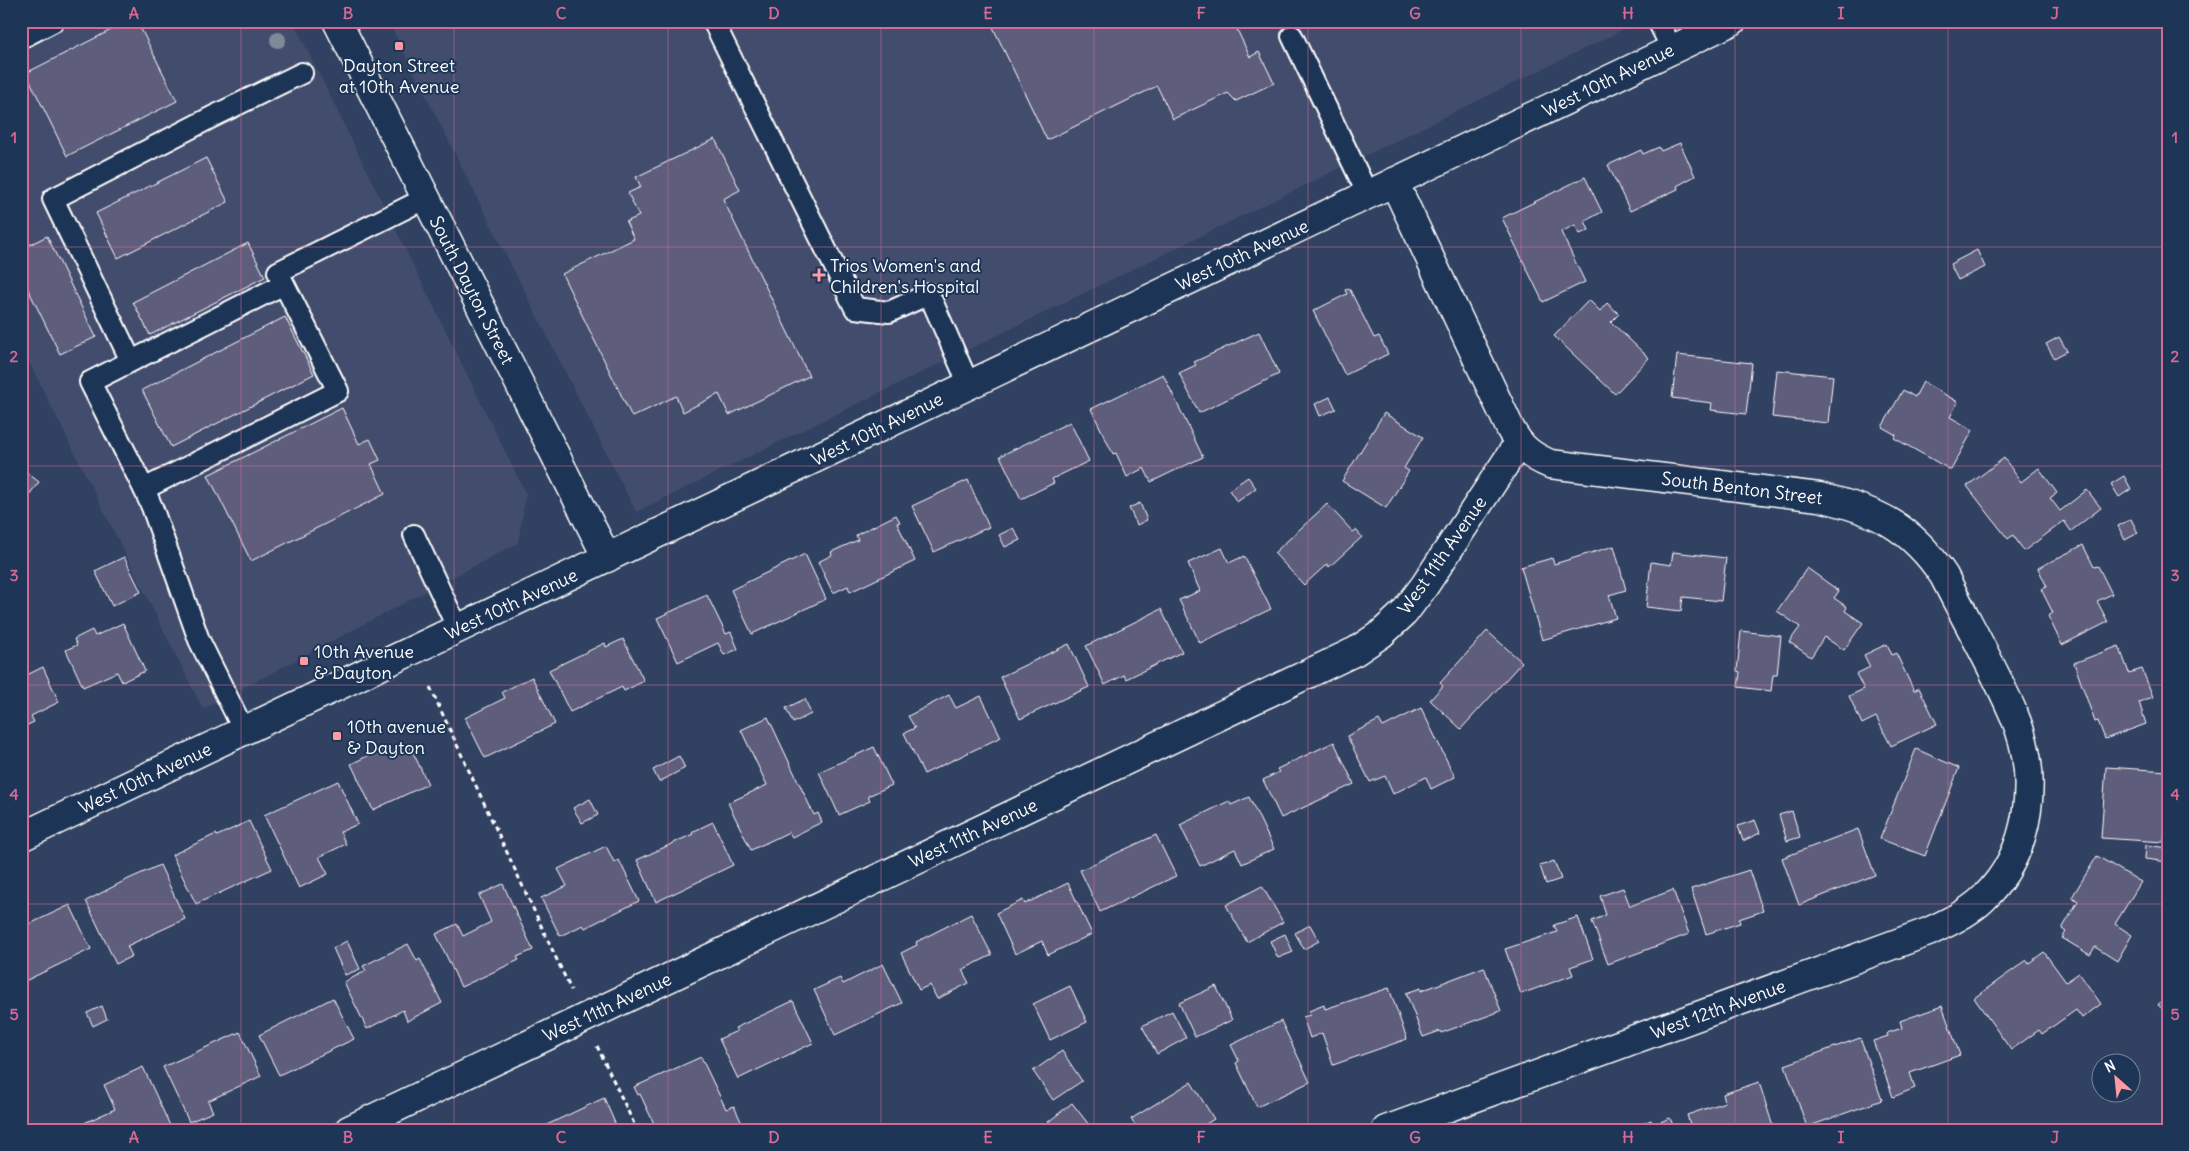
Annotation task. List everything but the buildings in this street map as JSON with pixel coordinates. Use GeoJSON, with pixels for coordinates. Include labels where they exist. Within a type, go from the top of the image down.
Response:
{"type":"FeatureCollection","features":[{"type":"Feature","properties":{"kind":"street","name":"South Dayton Street"},"geometry":{"type":"LineString","coordinates":[[337,21],[607,558]]}},
{"type":"Feature","properties":{"kind":"street","name":"West 10th Avenue"},"geometry":{"type":"LineString","coordinates":[[21,837],[1672,50],[1697,29],[1732,21]]}},
{"type":"Feature","properties":{"kind":"street","name":"South Benton Street"},"geometry":{"type":"LineString","coordinates":[[1394,182],[1518,444],[1536,458],[1550,464],[1809,495],[1856,505],[1882,517],[1906,533],[1930,555],[1944,576],[2015,716],[2025,748],[2029,779],[2028,811],[2019,846]]}},
{"type":"Feature","properties":{"kind":"street","name":"West 11th Avenue"},"geometry":{"type":"LineString","coordinates":[[350,1130],[1356,651],[1381,634],[1404,612],[1425,584],[1518,444]]}},
{"type":"Feature","properties":{"kind":"street","name":"West 12th Avenue"},"geometry":{"type":"LineString","coordinates":[[1386,1130],[1928,932],[1958,918],[1983,899],[2004,875],[2019,846]]}},
{"type":"Feature","properties":{"kind":"lane"},"geometry":{"type":"LineString","coordinates":[[21,38],[54,21]]}},
{"type":"Feature","properties":{"kind":"lane"},"geometry":{"type":"LineString","coordinates":[[713,21],[855,308],[888,312],[929,294],[969,385]]}},
{"type":"Feature","properties":{"kind":"lane"},"geometry":{"type":"LineString","coordinates":[[1658,21],[1672,50]]}},
{"type":"Feature","properties":{"kind":"lane"},"geometry":{"type":"LineString","coordinates":[[1292,36],[1368,195]]}},
{"type":"Feature","properties":{"kind":"lane"},"geometry":{"type":"LineString","coordinates":[[131,361],[53,200],[214,116],[302,73]]}},
{"type":"Feature","properties":{"kind":"lane"},"geometry":{"type":"LineString","coordinates":[[144,489],[338,391],[278,272],[426,198]]}},
{"type":"Feature","properties":{"kind":"lane"},"geometry":{"type":"LineString","coordinates":[[244,731],[198,640],[152,507],[90,382],[284,284]]}},
{"type":"Feature","properties":{"kind":"lane"},"geometry":{"type":"LineString","coordinates":[[414,535],[458,629]]}},
{"type":"Feature","properties":{"kind":"path"},"geometry":{"type":"LineString","coordinates":[[430,687],[637,1130]]}},
{"type":"Feature","properties":{"kind":"shaded area"},"geometry":{"type":"Polygon","coordinates":[[[21,21],[293,21],[526,494],[518,543],[203,709],[21,346],[21,21]]]}},
{"type":"Feature","properties":{"kind":"shaded area","name":"Trios Women's and Children's Hospital"},"geometry":{"type":"Polygon","coordinates":[[[388,21],[1641,21],[636,512],[388,21]]]}},
{"type":"Feature","properties":{"kind":"place","name":"Dayton Street at 10th Avenue"},"geometry":{"type":"Point","coordinates":[399,46]}},
{"type":"Feature","properties":{"kind":"place","name":"Trios Women's and Children's Hospital"},"geometry":{"type":"Point","coordinates":[819,275]}},
{"type":"Feature","properties":{"kind":"place","name":"10th Avenue & Dayton"},"geometry":{"type":"Point","coordinates":[304,661]}},
{"type":"Feature","properties":{"kind":"place","name":"10th avenue & Dayton"},"geometry":{"type":"Point","coordinates":[337,736]}}]}
